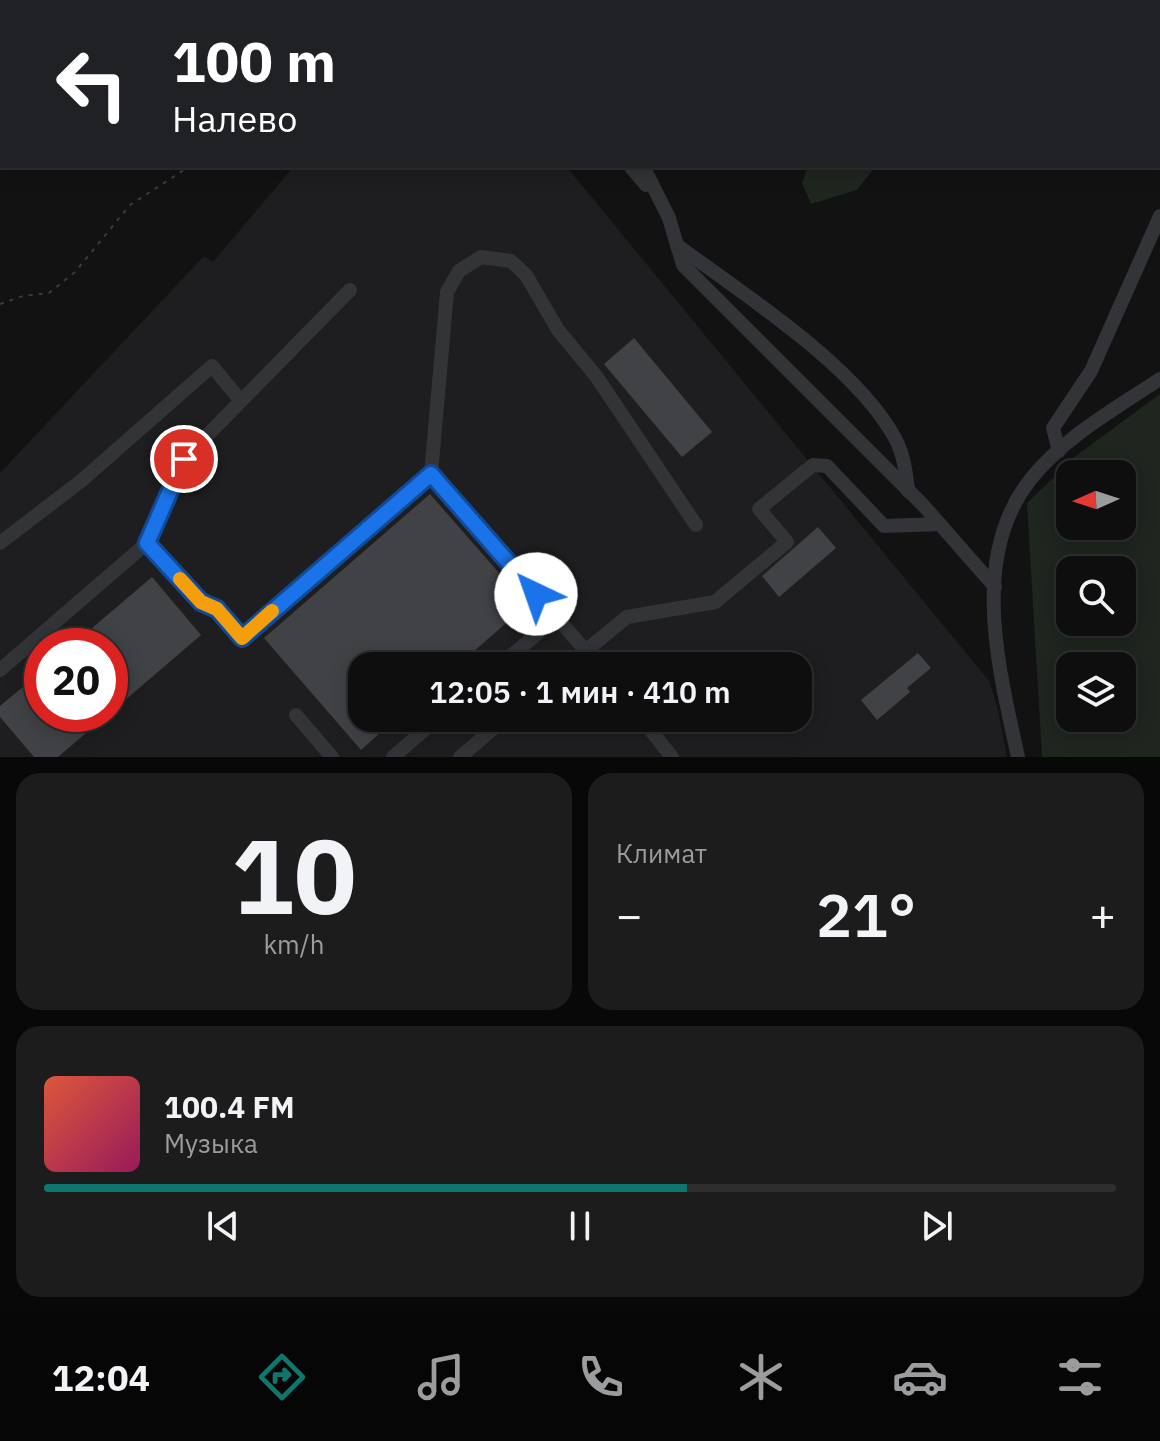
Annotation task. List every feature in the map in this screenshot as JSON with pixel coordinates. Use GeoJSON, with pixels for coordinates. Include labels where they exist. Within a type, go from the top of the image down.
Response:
{"type":"FeatureCollection","features":[{"type":"Feature","properties":{"kind":"street"},"geometry":{"type":"LineString","coordinates":[[632,168],[656,192]]}},
{"type":"Feature","properties":{"kind":"street"},"geometry":{"type":"LineString","coordinates":[[644,168],[669,218],[683,265],[940,524],[995,587]]}},
{"type":"Feature","properties":{"kind":"street"},"geometry":{"type":"LineString","coordinates":[[1059,451],[1053,428],[1091,371],[1160,216]]}},
{"type":"Feature","properties":{"kind":"street"},"geometry":{"type":"LineString","coordinates":[[677,245],[817,349],[872,406],[895,437],[904,459],[908,491]]}},
{"type":"Feature","properties":{"kind":"street"},"geometry":{"type":"LineString","coordinates":[[147,543],[201,602],[217,609],[242,638],[431,474],[447,292],[459,271],[481,257],[511,261],[526,275],[558,330],[596,376],[696,525]]}},
{"type":"Feature","properties":{"kind":"street"},"geometry":{"type":"LineString","coordinates":[[0,670],[147,543],[184,459],[350,290]]}},
{"type":"Feature","properties":{"kind":"street"},"geometry":{"type":"LineString","coordinates":[[0,543],[81,481],[212,366],[241,401]]}},
{"type":"Feature","properties":{"kind":"street"},"geometry":{"type":"LineString","coordinates":[[1018,757],[999,665],[995,587],[997,554],[1013,503],[1032,477],[1059,451],[1108,413],[1160,379]]}},
{"type":"Feature","properties":{"kind":"street"},"geometry":{"type":"LineString","coordinates":[[584,652],[627,617],[715,602],[787,542],[759,509],[813,465],[827,466],[884,526],[940,524]]}},
{"type":"Feature","properties":{"kind":"street"},"geometry":{"type":"LineString","coordinates":[[431,474],[586,650]]}},
{"type":"Feature","properties":{"kind":"street"},"geometry":{"type":"LineString","coordinates":[[516,652],[557,617]]}},
{"type":"Feature","properties":{"kind":"street"},"geometry":{"type":"LineString","coordinates":[[296,715],[332,757]]}},
{"type":"Feature","properties":{"kind":"street"},"geometry":{"type":"LineString","coordinates":[[393,757],[422,732]]}},
{"type":"Feature","properties":{"kind":"street"},"geometry":{"type":"LineString","coordinates":[[460,757],[489,732]]}},
{"type":"Feature","properties":{"kind":"street"},"geometry":{"type":"LineString","coordinates":[[652,732],[672,757]]}},
{"type":"Feature","properties":{"kind":"path"},"geometry":{"type":"LineString","coordinates":[[0,304],[23,296],[49,293],[75,272],[130,205],[187,168]]}},
{"type":"Feature","properties":{"kind":"shaded area"},"geometry":{"type":"Polygon","coordinates":[[[292,168],[568,168],[989,681],[1007,757],[0,757],[0,473],[204,256],[213,262],[292,168]]]}},
{"type":"Feature","properties":{"kind":"shaded area"},"geometry":{"type":"Polygon","coordinates":[[[807,168],[874,168],[857,190],[811,204],[802,183],[807,168]]]}},
{"type":"Feature","properties":{"kind":"shaded area"},"geometry":{"type":"Polygon","coordinates":[[[1160,394],[1160,757],[1042,757],[1027,503],[1056,475],[1056,540],[1136,540],[1136,460],[1072,460],[1160,394]]]}},
{"type":"Feature","properties":{"kind":"building"},"geometry":{"type":"Polygon","coordinates":[[[634,338],[712,432],[682,457],[604,364],[634,338]]]}},
{"type":"Feature","properties":{"kind":"building"},"geometry":{"type":"Polygon","coordinates":[[[430,494],[527,605],[473,652],[348,652],[348,732],[381,732],[361,750],[264,638],[430,494]]]}},
{"type":"Feature","properties":{"kind":"building"},"geometry":{"type":"Polygon","coordinates":[[[818,527],[836,548],[779,597],[762,576],[818,527]]]}},
{"type":"Feature","properties":{"kind":"building"},"geometry":{"type":"Polygon","coordinates":[[[152,577],[201,635],[128,698],[128,628],[92,628],[152,577]]]}},
{"type":"Feature","properties":{"kind":"building"},"geometry":{"type":"Polygon","coordinates":[[[918,653],[931,668],[907,688],[910,692],[877,720],[861,700],[918,653]]]}},
{"type":"Feature","properties":{"kind":"building"},"geometry":{"type":"Polygon","coordinates":[[[24,686],[24,732],[87,732],[58,757],[34,757],[0,717],[0,706],[24,686]]]}},
{"type":"Feature","properties":{"kind":"slow traffic"},"geometry":{"type":"LineString","coordinates":[[180,579],[201,602],[217,609],[242,638],[272,611]]}},
{"type":"Feature","properties":{"kind":"route"},"geometry":{"type":"LineString","coordinates":[[184,459],[147,543],[201,602],[217,609],[242,638],[431,474],[536,594]]}}]}
